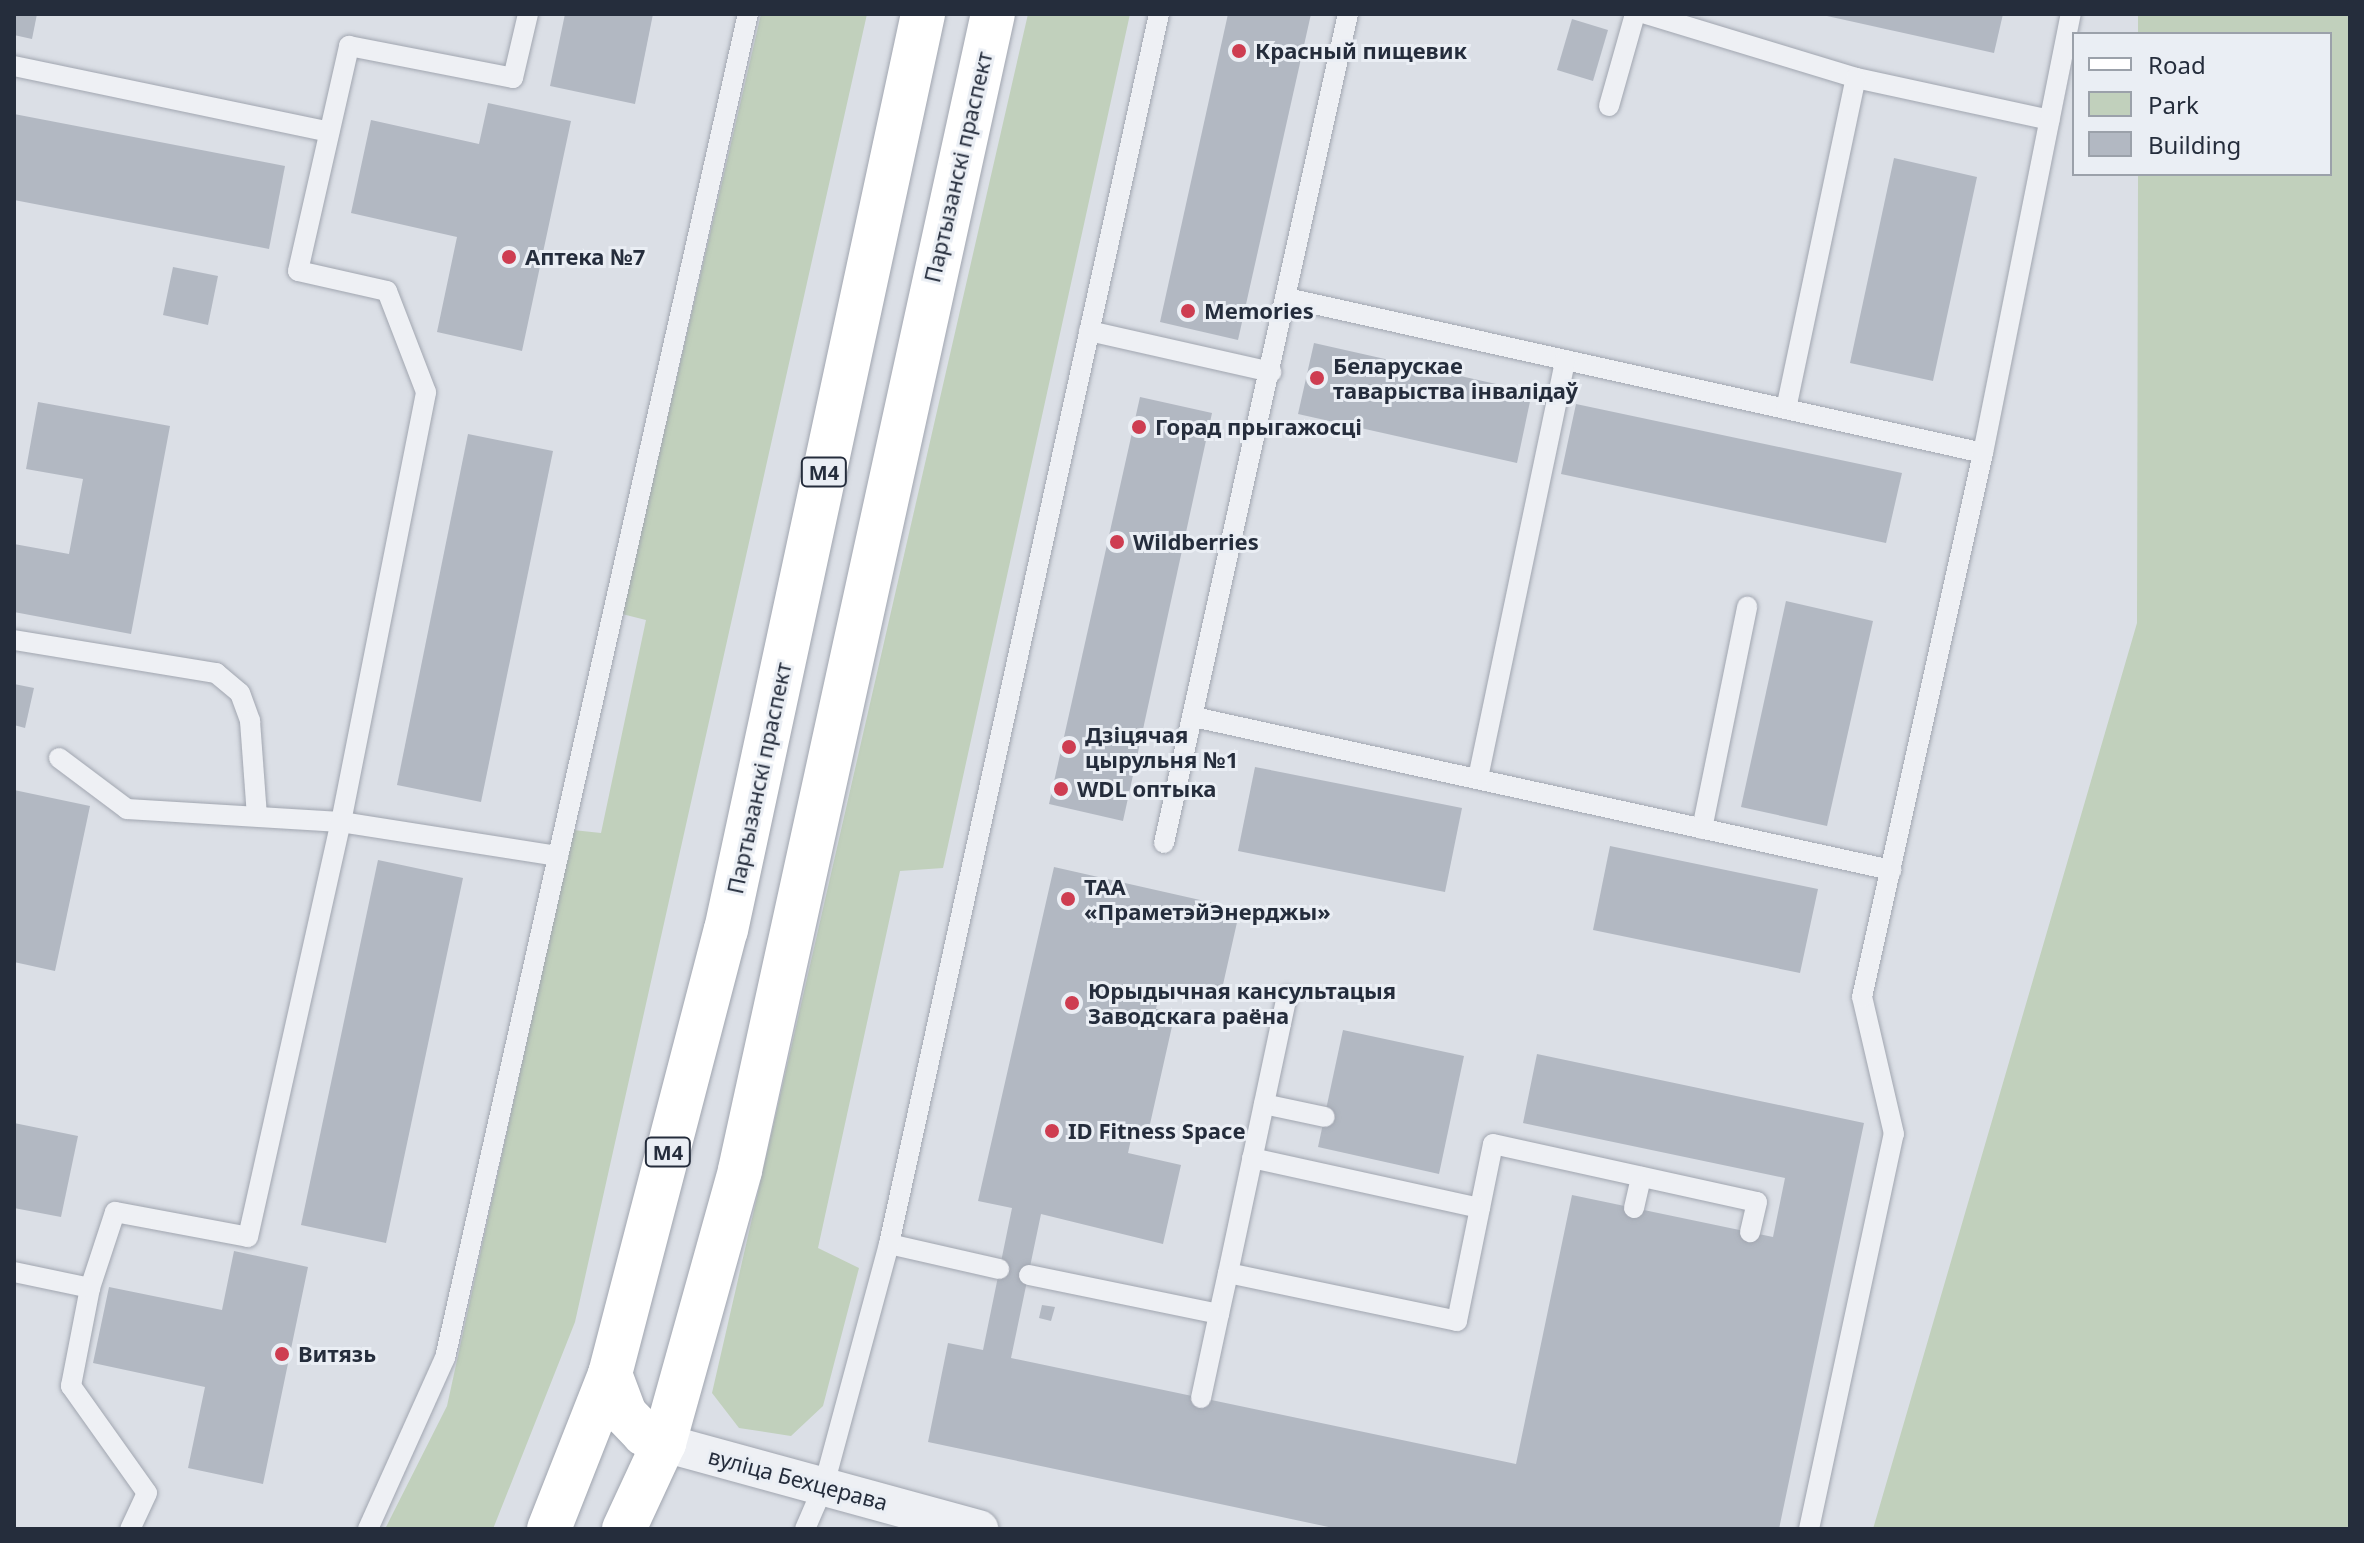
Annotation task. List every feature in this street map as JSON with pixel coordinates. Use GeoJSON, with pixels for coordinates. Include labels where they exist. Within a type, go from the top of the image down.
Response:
{"type":"FeatureCollection","features":[{"type":"Feature","properties":{"kind":"main road","name":"Партызанскі праспект"},"geometry":{"type":"LineString","coordinates":[[549,1529],[610,1374],[726,930],[923,14]]}},
{"type":"Feature","properties":{"kind":"main road","name":"Партызанскі праспект"},"geometry":{"type":"LineString","coordinates":[[624,1529],[664,1443],[740,1170],[993,14]]}},
{"type":"Feature","properties":{"kind":"main road"},"geometry":{"type":"LineString","coordinates":[[610,1374],[625,1414],[644,1434],[664,1443]]}},
{"type":"Feature","properties":{"kind":"street","name":"вуліца Бехцерава"},"geometry":{"type":"LineString","coordinates":[[664,1443],[979,1529]]}},
{"type":"Feature","properties":{"kind":"lane"},"geometry":{"type":"LineString","coordinates":[[130,1529],[147,1493],[71,1386],[90,1288],[115,1212],[248,1237],[341,822],[426,392],[387,291],[298,271],[349,46],[513,78],[528,14]]}},
{"type":"Feature","properties":{"kind":"lane"},"geometry":{"type":"LineString","coordinates":[[368,1529],[445,1358],[748,14]]}},
{"type":"Feature","properties":{"kind":"lane"},"geometry":{"type":"LineString","coordinates":[[805,1529],[824,1485],[889,1244],[1159,14]]}},
{"type":"Feature","properties":{"kind":"lane"},"geometry":{"type":"LineString","coordinates":[[1164,843],[1271,372],[1348,14]]}},
{"type":"Feature","properties":{"kind":"lane"},"geometry":{"type":"LineString","coordinates":[[1609,106],[1635,14]]}},
{"type":"Feature","properties":{"kind":"lane"},"geometry":{"type":"LineString","coordinates":[[1646,14],[1856,78],[2050,120]]}},
{"type":"Feature","properties":{"kind":"lane"},"geometry":{"type":"LineString","coordinates":[[1809,1529],[1894,1134],[1862,997],[1983,453],[2071,14]]}},
{"type":"Feature","properties":{"kind":"lane"},"geometry":{"type":"LineString","coordinates":[[14,66],[329,132]]}},
{"type":"Feature","properties":{"kind":"lane"},"geometry":{"type":"LineString","coordinates":[[1786,409],[1856,78]]}},
{"type":"Feature","properties":{"kind":"lane"},"geometry":{"type":"LineString","coordinates":[[1287,298],[1983,453]]}},
{"type":"Feature","properties":{"kind":"lane"},"geometry":{"type":"LineString","coordinates":[[1089,331],[1271,372]]}},
{"type":"Feature","properties":{"kind":"lane"},"geometry":{"type":"LineString","coordinates":[[1478,778],[1565,360]]}},
{"type":"Feature","properties":{"kind":"lane"},"geometry":{"type":"LineString","coordinates":[[1702,829],[1747,607]]}},
{"type":"Feature","properties":{"kind":"lane"},"geometry":{"type":"LineString","coordinates":[[14,640],[216,673],[240,693],[250,721],[257,816]]}},
{"type":"Feature","properties":{"kind":"lane"},"geometry":{"type":"LineString","coordinates":[[1194,717],[1891,870]]}},
{"type":"Feature","properties":{"kind":"lane"},"geometry":{"type":"LineString","coordinates":[[59,758],[127,809],[341,822],[558,856]]}},
{"type":"Feature","properties":{"kind":"lane"},"geometry":{"type":"LineString","coordinates":[[1201,1398],[1287,996]]}},
{"type":"Feature","properties":{"kind":"lane"},"geometry":{"type":"LineString","coordinates":[[1264,1104],[1325,1117]]}},
{"type":"Feature","properties":{"kind":"lane"},"geometry":{"type":"LineString","coordinates":[[1228,1273],[1457,1321],[1493,1144],[1757,1202],[1750,1232]]}},
{"type":"Feature","properties":{"kind":"lane"},"geometry":{"type":"LineString","coordinates":[[1252,1158],[1480,1208]]}},
{"type":"Feature","properties":{"kind":"lane"},"geometry":{"type":"LineString","coordinates":[[1634,1208],[1641,1177]]}},
{"type":"Feature","properties":{"kind":"lane"},"geometry":{"type":"LineString","coordinates":[[889,1244],[999,1269]]}},
{"type":"Feature","properties":{"kind":"lane"},"geometry":{"type":"LineString","coordinates":[[14,1272],[90,1288]]}},
{"type":"Feature","properties":{"kind":"lane"},"geometry":{"type":"LineString","coordinates":[[1029,1275],[1219,1314]]}},
{"type":"Feature","properties":{"kind":"green space"},"geometry":{"type":"Polygon","coordinates":[[[761,14],[867,14],[575,1322],[493,1529],[385,1529],[447,1406],[573,830],[601,833],[646,620],[622,614],[761,14]]]}},
{"type":"Feature","properties":{"kind":"green space"},"geometry":{"type":"Polygon","coordinates":[[[1028,14],[1130,14],[943,868],[900,871],[818,1248],[859,1268],[823,1406],[791,1436],[739,1428],[712,1393],[1028,14]]]}},
{"type":"Feature","properties":{"kind":"green space"},"geometry":{"type":"Polygon","coordinates":[[[2138,14],[2350,14],[2350,1529],[1873,1529],[2137,623],[2138,176],[2332,176],[2332,32],[2138,32],[2138,14]]]}},
{"type":"Feature","properties":{"kind":"building"},"geometry":{"type":"Polygon","coordinates":[[[14,14],[37,14],[32,39],[14,35],[14,14]]]}},
{"type":"Feature","properties":{"kind":"building"},"geometry":{"type":"Polygon","coordinates":[[[565,14],[653,14],[635,104],[550,86],[565,14]]]}},
{"type":"Feature","properties":{"kind":"building"},"geometry":{"type":"Polygon","coordinates":[[[1228,14],[1311,14],[1238,340],[1160,322],[1228,14]]]}},
{"type":"Feature","properties":{"kind":"building"},"geometry":{"type":"Polygon","coordinates":[[[1818,14],[2003,14],[1994,53],[1818,14]]]}},
{"type":"Feature","properties":{"kind":"building"},"geometry":{"type":"Polygon","coordinates":[[[1572,19],[1608,30],[1593,81],[1557,70],[1572,19]]]}},
{"type":"Feature","properties":{"kind":"building"},"geometry":{"type":"Polygon","coordinates":[[[488,103],[571,121],[522,351],[437,332],[457,237],[351,213],[371,120],[479,144],[488,103]]]}},
{"type":"Feature","properties":{"kind":"building"},"geometry":{"type":"Polygon","coordinates":[[[14,114],[285,166],[269,249],[14,200],[14,114]]]}},
{"type":"Feature","properties":{"kind":"building"},"geometry":{"type":"Polygon","coordinates":[[[1894,158],[1977,177],[1933,381],[1850,363],[1894,158]]]}},
{"type":"Feature","properties":{"kind":"building"},"geometry":{"type":"Polygon","coordinates":[[[173,267],[218,276],[208,325],[163,315],[173,267]]]}},
{"type":"Feature","properties":{"kind":"building"},"geometry":{"type":"Polygon","coordinates":[[[1314,343],[1532,392],[1517,463],[1298,414],[1314,343]]]}},
{"type":"Feature","properties":{"kind":"building"},"geometry":{"type":"Polygon","coordinates":[[[1140,397],[1212,413],[1123,821],[1049,804],[1140,397]]]}},
{"type":"Feature","properties":{"kind":"building"},"geometry":{"type":"Polygon","coordinates":[[[38,402],[170,426],[131,634],[14,612],[14,544],[69,554],[83,479],[26,469],[38,402]]]}},
{"type":"Feature","properties":{"kind":"building"},"geometry":{"type":"Polygon","coordinates":[[[1576,404],[1902,473],[1886,543],[1561,474],[1576,404]]]}},
{"type":"Feature","properties":{"kind":"building"},"geometry":{"type":"Polygon","coordinates":[[[468,434],[553,451],[481,802],[397,785],[468,434]]]}},
{"type":"Feature","properties":{"kind":"building"},"geometry":{"type":"Polygon","coordinates":[[[1786,601],[1873,621],[1827,826],[1741,807],[1786,601]]]}},
{"type":"Feature","properties":{"kind":"building"},"geometry":{"type":"Polygon","coordinates":[[[14,684],[34,688],[25,728],[14,725],[14,684]]]}},
{"type":"Feature","properties":{"kind":"building"},"geometry":{"type":"Polygon","coordinates":[[[1255,767],[1462,808],[1445,892],[1238,851],[1255,767]]]}},
{"type":"Feature","properties":{"kind":"building"},"geometry":{"type":"Polygon","coordinates":[[[14,790],[90,806],[55,971],[14,962],[14,790]]]}},
{"type":"Feature","properties":{"kind":"building"},"geometry":{"type":"Polygon","coordinates":[[[1610,846],[1818,889],[1800,973],[1593,930],[1610,846]]]}},
{"type":"Feature","properties":{"kind":"building"},"geometry":{"type":"Polygon","coordinates":[[[378,860],[463,878],[386,1243],[301,1225],[378,860]]]}},
{"type":"Feature","properties":{"kind":"building"},"geometry":{"type":"Polygon","coordinates":[[[1054,867],[1240,909],[1220,998],[1161,985],[1156,1009],[1175,1013],[1148,1133],[1133,1130],[1128,1153],[1181,1165],[1163,1244],[1041,1214],[1011,1358],[1516,1464],[1572,1195],[1773,1237],[1785,1178],[1523,1123],[1537,1054],[1864,1123],[1779,1529],[1338,1529],[928,1442],[948,1343],[983,1350],[1012,1208],[978,1201],[1054,867]]]}},
{"type":"Feature","properties":{"kind":"building"},"geometry":{"type":"Polygon","coordinates":[[[1343,1030],[1464,1056],[1439,1174],[1318,1147],[1343,1030]]]}},
{"type":"Feature","properties":{"kind":"building"},"geometry":{"type":"Polygon","coordinates":[[[14,1123],[78,1136],[61,1217],[14,1208],[14,1123]]]}},
{"type":"Feature","properties":{"kind":"building"},"geometry":{"type":"Polygon","coordinates":[[[234,1251],[308,1267],[263,1484],[188,1468],[205,1387],[93,1363],[109,1287],[222,1310],[234,1251]]]}},
{"type":"Feature","properties":{"kind":"building"},"geometry":{"type":"Polygon","coordinates":[[[1042,1305],[1055,1307],[1051,1321],[1039,1318],[1042,1305]]]}},
{"type":"Feature","properties":{"kind":"place","name":"Красный пищевик"},"geometry":{"type":"Point","coordinates":[1239,51]}},
{"type":"Feature","properties":{"kind":"place","name":"Аптека №7"},"geometry":{"type":"Point","coordinates":[509,257]}},
{"type":"Feature","properties":{"kind":"place","name":"Memories"},"geometry":{"type":"Point","coordinates":[1188,311]}},
{"type":"Feature","properties":{"kind":"place","name":"Беларускае таварыства інвалідаў"},"geometry":{"type":"Point","coordinates":[1317,378]}},
{"type":"Feature","properties":{"kind":"place","name":"Горад прыгажосці"},"geometry":{"type":"Point","coordinates":[1139,427]}},
{"type":"Feature","properties":{"kind":"place","name":"Wildberries"},"geometry":{"type":"Point","coordinates":[1117,542]}},
{"type":"Feature","properties":{"kind":"place","name":"Дзіцячая цырульня №1"},"geometry":{"type":"Point","coordinates":[1069,747]}},
{"type":"Feature","properties":{"kind":"place","name":"WDL оптыка"},"geometry":{"type":"Point","coordinates":[1061,789]}},
{"type":"Feature","properties":{"kind":"place","name":"ТАА «ПраметэйЭнерджы»"},"geometry":{"type":"Point","coordinates":[1068,899]}},
{"type":"Feature","properties":{"kind":"place","name":"Юрыдычная кансультацыя Заводскага раёна"},"geometry":{"type":"Point","coordinates":[1072,1003]}},
{"type":"Feature","properties":{"kind":"place","name":"ID Fitness Space"},"geometry":{"type":"Point","coordinates":[1052,1131]}},
{"type":"Feature","properties":{"kind":"place","name":"Витязь"},"geometry":{"type":"Point","coordinates":[282,1354]}}]}
